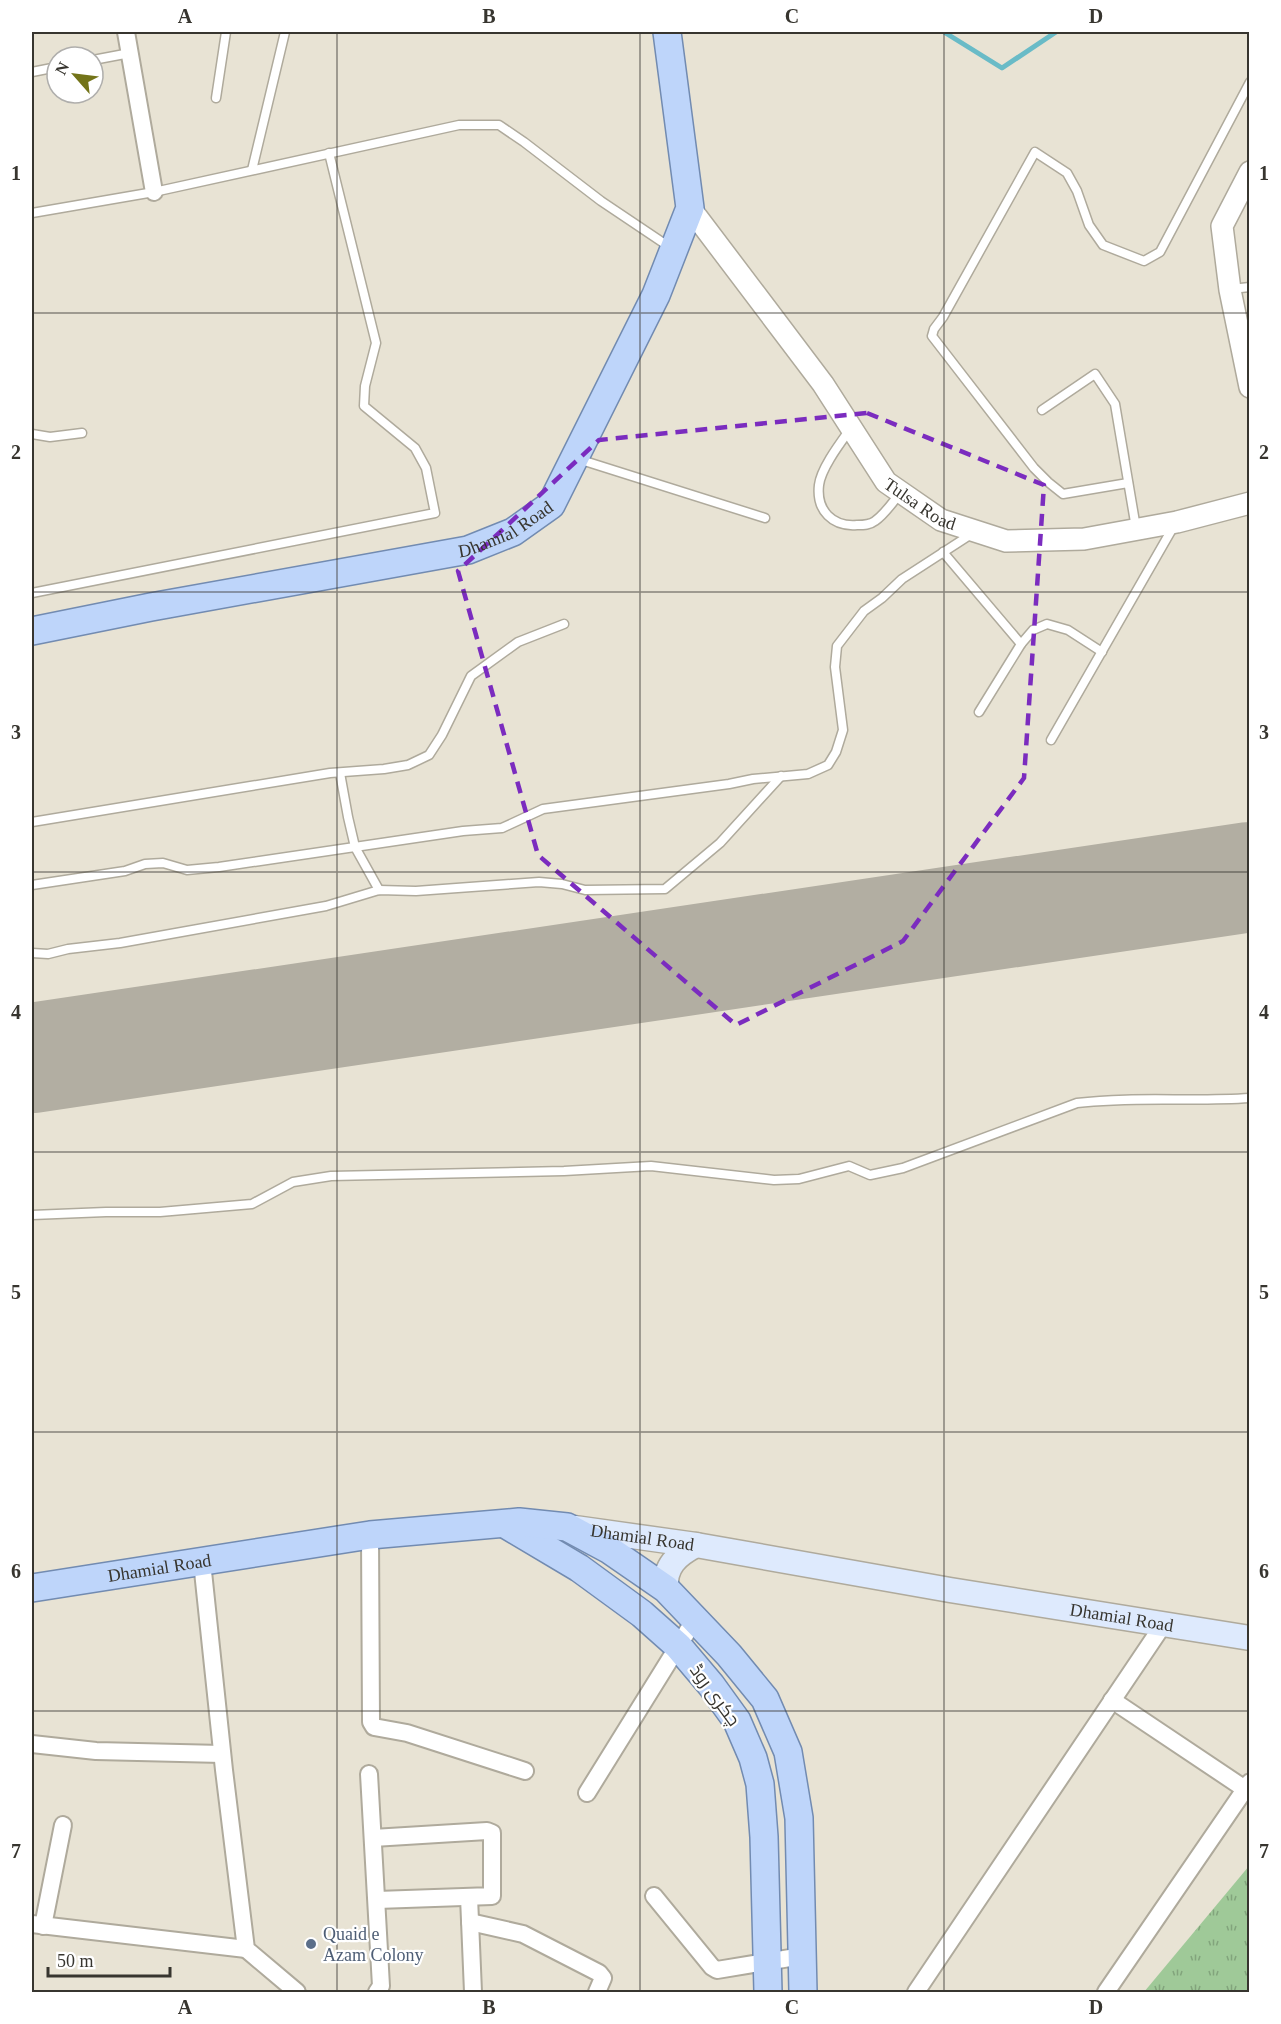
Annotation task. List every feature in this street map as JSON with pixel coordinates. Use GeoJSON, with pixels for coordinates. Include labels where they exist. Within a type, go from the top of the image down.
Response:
{"type":"FeatureCollection","features":[{"type":"Feature","properties":{"kind":"main road","name":"Dhamial Road"},"geometry":{"type":"LineString","coordinates":[[32,631],[151,607],[468,550],[513,532],[551,504],[656,296],[690,208],[667,32]]}},
{"type":"Feature","properties":{"kind":"main road","name":"Dhamial Road"},"geometry":{"type":"LineString","coordinates":[[32,1588],[370,1535],[519,1522],[696,1545],[1250,1638]]}},
{"type":"Feature","properties":{"kind":"main road","name":"چکری روڈ"},"geometry":{"type":"LineString","coordinates":[[505,1524],[579,1568],[642,1614],[678,1646],[737,1721],[749,1747],[759,1779],[764,1837],[768,1992]]}},
{"type":"Feature","properties":{"kind":"main road","name":"چکری روڈ"},"geometry":{"type":"LineString","coordinates":[[567,1527],[608,1549],[666,1588],[729,1655],[765,1699],[788,1752],[799,1818],[803,1992]]}},
{"type":"Feature","properties":{"kind":"main road"},"geometry":{"type":"LineString","coordinates":[[666,1588],[665,1580],[671,1564],[677,1556],[696,1545]]}},
{"type":"Feature","properties":{"kind":"street"},"geometry":{"type":"LineString","coordinates":[[126,32],[154,192]]}},
{"type":"Feature","properties":{"kind":"street"},"geometry":{"type":"LineString","coordinates":[[1250,172],[1222,226],[1240,288],[1250,387]]}},
{"type":"Feature","properties":{"kind":"street","name":"Tulsa Road"},"geometry":{"type":"LineString","coordinates":[[690,208],[823,384],[886,482],[941,520],[1006,541],[1084,538],[1177,522],[1250,503]]}},
{"type":"Feature","properties":{"kind":"street"},"geometry":{"type":"LineString","coordinates":[[370,1535],[371,1722],[374,1727],[407,1733],[525,1771]]}},
{"type":"Feature","properties":{"kind":"street"},"geometry":{"type":"LineString","coordinates":[[202,1562],[222,1754],[246,1949]]}},
{"type":"Feature","properties":{"kind":"street"},"geometry":{"type":"LineString","coordinates":[[587,1793],[695,1619]]}},
{"type":"Feature","properties":{"kind":"street"},"geometry":{"type":"LineString","coordinates":[[916,1992],[1163,1625]]}},
{"type":"Feature","properties":{"kind":"street"},"geometry":{"type":"LineString","coordinates":[[1106,1992],[1247,1785],[1112,1700]]}},
{"type":"Feature","properties":{"kind":"street"},"geometry":{"type":"LineString","coordinates":[[32,1744],[96,1750],[222,1754]]}},
{"type":"Feature","properties":{"kind":"street"},"geometry":{"type":"LineString","coordinates":[[369,1774],[378,1900],[381,1986],[377,1992]]}},
{"type":"Feature","properties":{"kind":"street"},"geometry":{"type":"LineString","coordinates":[[63,1825],[37,1925],[246,1949],[297,1992]]}},
{"type":"Feature","properties":{"kind":"street"},"geometry":{"type":"LineString","coordinates":[[373,1838],[492,1833],[494,1893],[490,1896],[378,1900]]}},
{"type":"Feature","properties":{"kind":"street"},"geometry":{"type":"LineString","coordinates":[[654,1896],[712,1967],[717,1970],[802,1956]]}},
{"type":"Feature","properties":{"kind":"street"},"geometry":{"type":"LineString","coordinates":[[469,1897],[473,1992]]}},
{"type":"Feature","properties":{"kind":"street"},"geometry":{"type":"LineString","coordinates":[[470,1922],[523,1934],[599,1973],[603,1978],[597,1992]]}},
{"type":"Feature","properties":{"kind":"lane"},"geometry":{"type":"LineString","coordinates":[[216,98],[226,32]]}},
{"type":"Feature","properties":{"kind":"lane"},"geometry":{"type":"LineString","coordinates":[[252,170],[285,32]]}},
{"type":"Feature","properties":{"kind":"lane"},"geometry":{"type":"LineString","coordinates":[[105,58],[130,53]]}},
{"type":"Feature","properties":{"kind":"lane"},"geometry":{"type":"LineString","coordinates":[[1128,483],[1063,494],[1034,468],[932,336],[934,329],[943,317],[1035,152],[1067,173],[1077,191],[1089,225],[1103,245],[1144,261],[1160,252],[1250,82]]}},
{"type":"Feature","properties":{"kind":"lane"},"geometry":{"type":"LineString","coordinates":[[32,213],[154,192],[459,125],[499,125],[601,201],[674,250]]}},
{"type":"Feature","properties":{"kind":"lane"},"geometry":{"type":"LineString","coordinates":[[32,593],[435,513],[426,468],[415,448],[364,406],[365,386],[376,343],[329,153]]}},
{"type":"Feature","properties":{"kind":"lane"},"geometry":{"type":"LineString","coordinates":[[1042,410],[1095,374],[1115,404],[1137,529]]}},
{"type":"Feature","properties":{"kind":"lane"},"geometry":{"type":"LineString","coordinates":[[851,428],[835,449],[819,484],[820,499],[825,513],[834,522],[844,526],[868,524],[876,520],[901,492]]}},
{"type":"Feature","properties":{"kind":"lane"},"geometry":{"type":"LineString","coordinates":[[32,434],[50,437],[82,433]]}},
{"type":"Feature","properties":{"kind":"lane"},"geometry":{"type":"LineString","coordinates":[[575,458],[765,518]]}},
{"type":"Feature","properties":{"kind":"lane"},"geometry":{"type":"LineString","coordinates":[[1051,740],[1177,522]]}},
{"type":"Feature","properties":{"kind":"lane"},"geometry":{"type":"LineString","coordinates":[[32,885],[125,871],[145,864],[163,863],[187,870],[219,867],[463,831],[502,828],[543,809],[808,774],[828,765],[836,752],[843,730],[835,667],[837,646],[864,610],[882,598],[902,579],[975,531]]}},
{"type":"Feature","properties":{"kind":"lane"},"geometry":{"type":"LineString","coordinates":[[943,552],[1021,644]]}},
{"type":"Feature","properties":{"kind":"lane"},"geometry":{"type":"LineString","coordinates":[[32,822],[340,773],[408,765],[429,755],[442,735],[471,676],[518,642],[564,624]]}},
{"type":"Feature","properties":{"kind":"lane"},"geometry":{"type":"LineString","coordinates":[[979,712],[1021,644],[1033,630],[1047,624],[1068,630],[1102,652]]}},
{"type":"Feature","properties":{"kind":"lane"},"geometry":{"type":"LineString","coordinates":[[340,773],[355,847],[379,890]]}},
{"type":"Feature","properties":{"kind":"lane"},"geometry":{"type":"LineString","coordinates":[[32,953],[48,954],[68,949],[120,943],[326,906],[379,890],[416,891],[540,882],[562,884],[585,890],[665,889],[720,843],[780,776]]}},
{"type":"Feature","properties":{"kind":"lane"},"geometry":{"type":"LineString","coordinates":[[32,1215],[160,1212],[252,1204],[293,1182],[331,1176],[564,1172],[651,1166],[774,1180],[799,1179],[849,1166],[870,1175],[903,1168],[1077,1103],[1099,1100],[1250,1098]]}},
{"type":"Feature","properties":{"kind":"highlighted area"},"geometry":{"type":"Polygon","coordinates":[[[867,413],[1044,485],[1024,778],[903,941],[736,1025],[538,855],[458,571],[599,440],[867,413]]]}},
{"type":"Feature","properties":{"kind":"green space"},"geometry":{"type":"Polygon","coordinates":[[[1249,1866],[1249,1992],[1144,1992],[1249,1866]]]}},
{"type":"Feature","properties":{"kind":"waterway"},"geometry":{"type":"LineString","coordinates":[[944,32],[1002,68],[1056,32]]}},
{"type":"Feature","properties":{"kind":"runway"},"geometry":{"type":"LineString","coordinates":[[32,1058],[1250,877]]}},
{"type":"Feature","properties":{"kind":"place","name":"Quaid e Azam Colony"},"geometry":{"type":"Point","coordinates":[311,1944]}}]}
